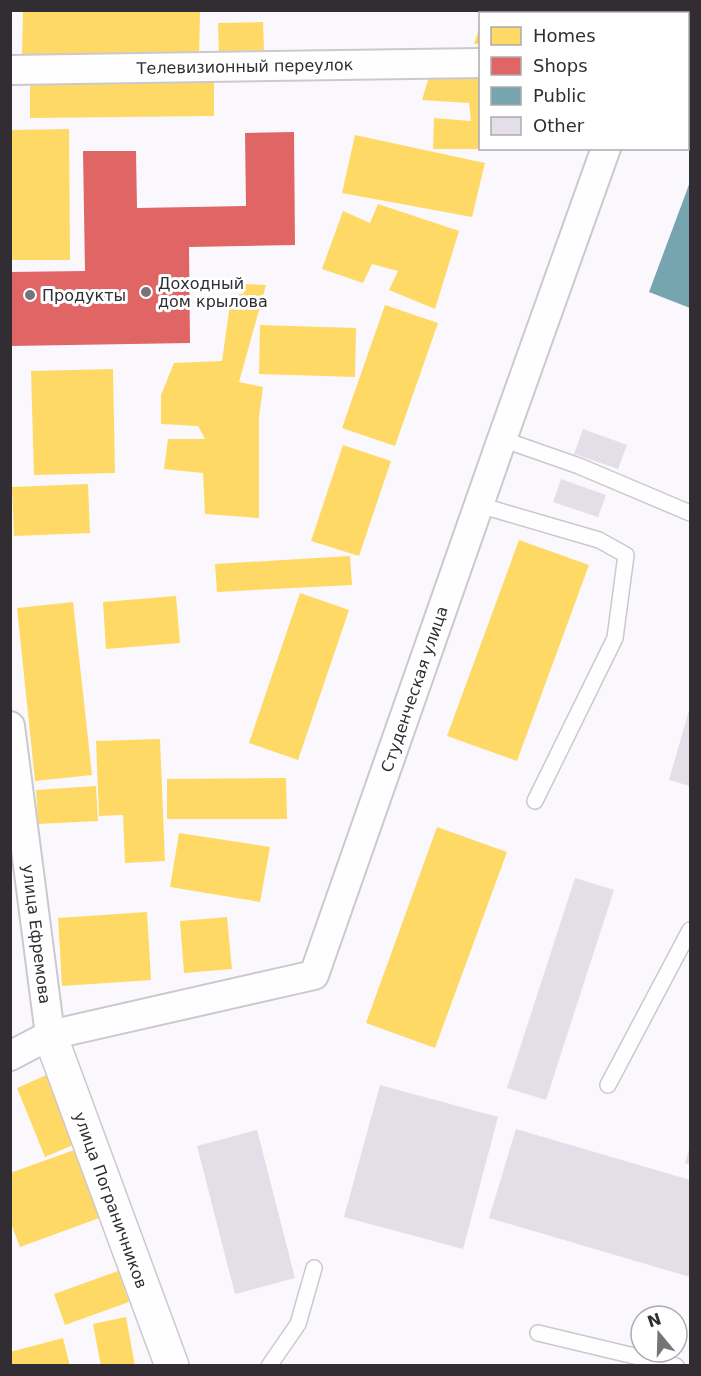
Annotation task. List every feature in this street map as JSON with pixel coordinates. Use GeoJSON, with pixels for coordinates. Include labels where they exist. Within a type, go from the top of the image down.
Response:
{"type":"FeatureCollection","features":[{"type":"Feature","properties":{"kind":"street","name":"Телевизионный переулок"},"geometry":{"type":"LineString","coordinates":[[10,70],[479,63]]}},
{"type":"Feature","properties":{"kind":"street","name":"Студенческая улица"},"geometry":{"type":"LineString","coordinates":[[50,1035],[314,975],[605,150]]}},
{"type":"Feature","properties":{"kind":"street","name":"улица Ефремова"},"geometry":{"type":"LineString","coordinates":[[10,726],[50,1035]]}},
{"type":"Feature","properties":{"kind":"street"},"geometry":{"type":"LineString","coordinates":[[10,1056],[50,1035]]}},
{"type":"Feature","properties":{"kind":"street","name":"улица Пограничников"},"geometry":{"type":"LineString","coordinates":[[50,1035],[171,1365]]}},
{"type":"Feature","properties":{"kind":"lane"},"geometry":{"type":"LineString","coordinates":[[502,439],[579,466],[690,513]]}},
{"type":"Feature","properties":{"kind":"lane"},"geometry":{"type":"LineString","coordinates":[[479,505],[599,540],[626,555],[615,638],[535,801]]}},
{"type":"Feature","properties":{"kind":"lane"},"geometry":{"type":"LineString","coordinates":[[608,1085],[690,930]]}},
{"type":"Feature","properties":{"kind":"lane"},"geometry":{"type":"LineString","coordinates":[[269,1365],[298,1324],[314,1268]]}},
{"type":"Feature","properties":{"kind":"lane"},"geometry":{"type":"LineString","coordinates":[[538,1333],[676,1365]]}},
{"type":"Feature","properties":{"kind":"building: Homes"},"geometry":{"type":"Polygon","coordinates":[[[23,10],[200,12],[199,59],[22,55],[23,10]]]}},
{"type":"Feature","properties":{"kind":"building: Homes"},"geometry":{"type":"Polygon","coordinates":[[[485,10],[538,10],[537,12],[484,12],[485,10]]]}},
{"type":"Feature","properties":{"kind":"building: Homes"},"geometry":{"type":"Polygon","coordinates":[[[263,22],[264,50],[219,52],[218,23],[263,22]]]}},
{"type":"Feature","properties":{"kind":"building: Homes"},"geometry":{"type":"Polygon","coordinates":[[[479,29],[479,44],[474,44],[479,29]]]}},
{"type":"Feature","properties":{"kind":"building: Homes"},"geometry":{"type":"Polygon","coordinates":[[[431,70],[479,78],[479,149],[433,149],[434,118],[471,121],[469,103],[422,100],[431,70]]]}},
{"type":"Feature","properties":{"kind":"building: Homes"},"geometry":{"type":"Polygon","coordinates":[[[214,81],[214,116],[30,118],[30,82],[214,81]]]}},
{"type":"Feature","properties":{"kind":"building: Homes"},"geometry":{"type":"Polygon","coordinates":[[[69,129],[70,260],[10,260],[10,130],[69,129]]]}},
{"type":"Feature","properties":{"kind":"building: Homes"},"geometry":{"type":"Polygon","coordinates":[[[355,135],[485,163],[472,217],[342,193],[355,135]]]}},
{"type":"Feature","properties":{"kind":"building: Homes"},"geometry":{"type":"Polygon","coordinates":[[[378,204],[459,231],[435,309],[389,290],[398,271],[372,264],[363,283],[322,269],[343,211],[370,223],[378,204]]]}},
{"type":"Feature","properties":{"kind":"building: Homes"},"geometry":{"type":"Polygon","coordinates":[[[244,284],[266,285],[239,382],[263,387],[259,417],[259,518],[205,514],[203,473],[164,469],[168,439],[205,439],[198,426],[161,424],[161,395],[174,363],[222,361],[231,297],[244,293],[244,284]]]}},
{"type":"Feature","properties":{"kind":"building: Homes"},"geometry":{"type":"Polygon","coordinates":[[[385,305],[438,323],[395,446],[342,428],[385,305]]]}},
{"type":"Feature","properties":{"kind":"building: Homes"},"geometry":{"type":"Polygon","coordinates":[[[260,325],[356,328],[355,377],[259,374],[260,325]]]}},
{"type":"Feature","properties":{"kind":"building: Homes"},"geometry":{"type":"Polygon","coordinates":[[[113,369],[115,473],[34,475],[31,371],[113,369]]]}},
{"type":"Feature","properties":{"kind":"building: Homes"},"geometry":{"type":"Polygon","coordinates":[[[343,445],[391,461],[359,556],[311,541],[343,445]]]}},
{"type":"Feature","properties":{"kind":"building: Homes"},"geometry":{"type":"Polygon","coordinates":[[[88,484],[90,533],[14,536],[12,487],[88,484]]]}},
{"type":"Feature","properties":{"kind":"building: Homes"},"geometry":{"type":"Polygon","coordinates":[[[519,540],[589,565],[517,761],[447,736],[519,540]]]}},
{"type":"Feature","properties":{"kind":"building: Homes"},"geometry":{"type":"Polygon","coordinates":[[[350,556],[352,585],[217,592],[215,564],[350,556]]]}},
{"type":"Feature","properties":{"kind":"building: Homes"},"geometry":{"type":"Polygon","coordinates":[[[300,593],[349,610],[298,760],[249,743],[300,593]]]}},
{"type":"Feature","properties":{"kind":"building: Homes"},"geometry":{"type":"Polygon","coordinates":[[[176,596],[180,643],[106,649],[103,602],[176,596]]]}},
{"type":"Feature","properties":{"kind":"building: Homes"},"geometry":{"type":"Polygon","coordinates":[[[73,602],[92,775],[35,781],[17,608],[73,602]]]}},
{"type":"Feature","properties":{"kind":"building: Homes"},"geometry":{"type":"Polygon","coordinates":[[[160,739],[165,861],[125,863],[123,815],[99,816],[96,741],[160,739]]]}},
{"type":"Feature","properties":{"kind":"building: Homes"},"geometry":{"type":"Polygon","coordinates":[[[286,778],[287,819],[167,819],[167,779],[286,778]]]}},
{"type":"Feature","properties":{"kind":"building: Homes"},"geometry":{"type":"Polygon","coordinates":[[[96,786],[98,821],[38,824],[36,790],[96,786]]]}},
{"type":"Feature","properties":{"kind":"building: Homes"},"geometry":{"type":"Polygon","coordinates":[[[437,827],[507,852],[435,1048],[366,1023],[437,827]]]}},
{"type":"Feature","properties":{"kind":"building: Homes"},"geometry":{"type":"Polygon","coordinates":[[[179,833],[270,847],[260,902],[170,887],[179,833]]]}},
{"type":"Feature","properties":{"kind":"building: Homes"},"geometry":{"type":"Polygon","coordinates":[[[147,912],[151,980],[62,986],[58,918],[147,912]]]}},
{"type":"Feature","properties":{"kind":"building: Homes"},"geometry":{"type":"Polygon","coordinates":[[[227,917],[232,969],[184,973],[180,921],[227,917]]]}},
{"type":"Feature","properties":{"kind":"building: Homes"},"geometry":{"type":"Polygon","coordinates":[[[51,1073],[80,1142],[45,1157],[17,1088],[51,1073]]]}},
{"type":"Feature","properties":{"kind":"building: Homes"},"geometry":{"type":"Polygon","coordinates":[[[77,1149],[102,1217],[20,1247],[10,1221],[10,1173],[77,1149]]]}},
{"type":"Feature","properties":{"kind":"building: Homes"},"geometry":{"type":"Polygon","coordinates":[[[118,1271],[129,1302],[65,1325],[54,1294],[118,1271]]]}},
{"type":"Feature","properties":{"kind":"building: Homes"},"geometry":{"type":"Polygon","coordinates":[[[126,1317],[135,1366],[101,1366],[93,1324],[126,1317]]]}},
{"type":"Feature","properties":{"kind":"building: Homes"},"geometry":{"type":"Polygon","coordinates":[[[63,1338],[70,1366],[10,1366],[10,1352],[63,1338]]]}},
{"type":"Feature","properties":{"kind":"building: Shops"},"geometry":{"type":"Polygon","coordinates":[[[294,132],[295,245],[189,247],[190,343],[10,346],[10,272],[85,271],[83,151],[136,151],[137,208],[246,206],[245,133],[294,132]]]}},
{"type":"Feature","properties":{"kind":"building: Public"},"geometry":{"type":"Polygon","coordinates":[[[690,182],[690,308],[649,292],[690,182]]]}},
{"type":"Feature","properties":{"kind":"building: Other"},"geometry":{"type":"Polygon","coordinates":[[[583,429],[627,445],[618,469],[574,454],[583,429]]]}},
{"type":"Feature","properties":{"kind":"building: Other"},"geometry":{"type":"Polygon","coordinates":[[[561,479],[606,495],[598,517],[553,502],[561,479]]]}},
{"type":"Feature","properties":{"kind":"building: Other"},"geometry":{"type":"Polygon","coordinates":[[[690,707],[690,786],[669,780],[690,707]]]}},
{"type":"Feature","properties":{"kind":"building: Other"},"geometry":{"type":"Polygon","coordinates":[[[575,878],[614,890],[546,1100],[507,1088],[575,878]]]}},
{"type":"Feature","properties":{"kind":"building: Other"},"geometry":{"type":"Polygon","coordinates":[[[380,1085],[498,1117],[463,1249],[344,1217],[380,1085]]]}},
{"type":"Feature","properties":{"kind":"building: Other"},"geometry":{"type":"Polygon","coordinates":[[[516,1129],[690,1180],[690,1277],[489,1218],[516,1129]]]}},
{"type":"Feature","properties":{"kind":"building: Other"},"geometry":{"type":"Polygon","coordinates":[[[257,1130],[295,1278],[235,1294],[197,1146],[257,1130]]]}},
{"type":"Feature","properties":{"kind":"building: Other"},"geometry":{"type":"Polygon","coordinates":[[[690,1146],[690,1165],[685,1163],[690,1146]]]}},
{"type":"Feature","properties":{"kind":"place","name":"Доходный дом крылова"},"geometry":{"type":"Point","coordinates":[146,292]}},
{"type":"Feature","properties":{"kind":"place","name":"Продукты"},"geometry":{"type":"Point","coordinates":[30,295]}}]}
